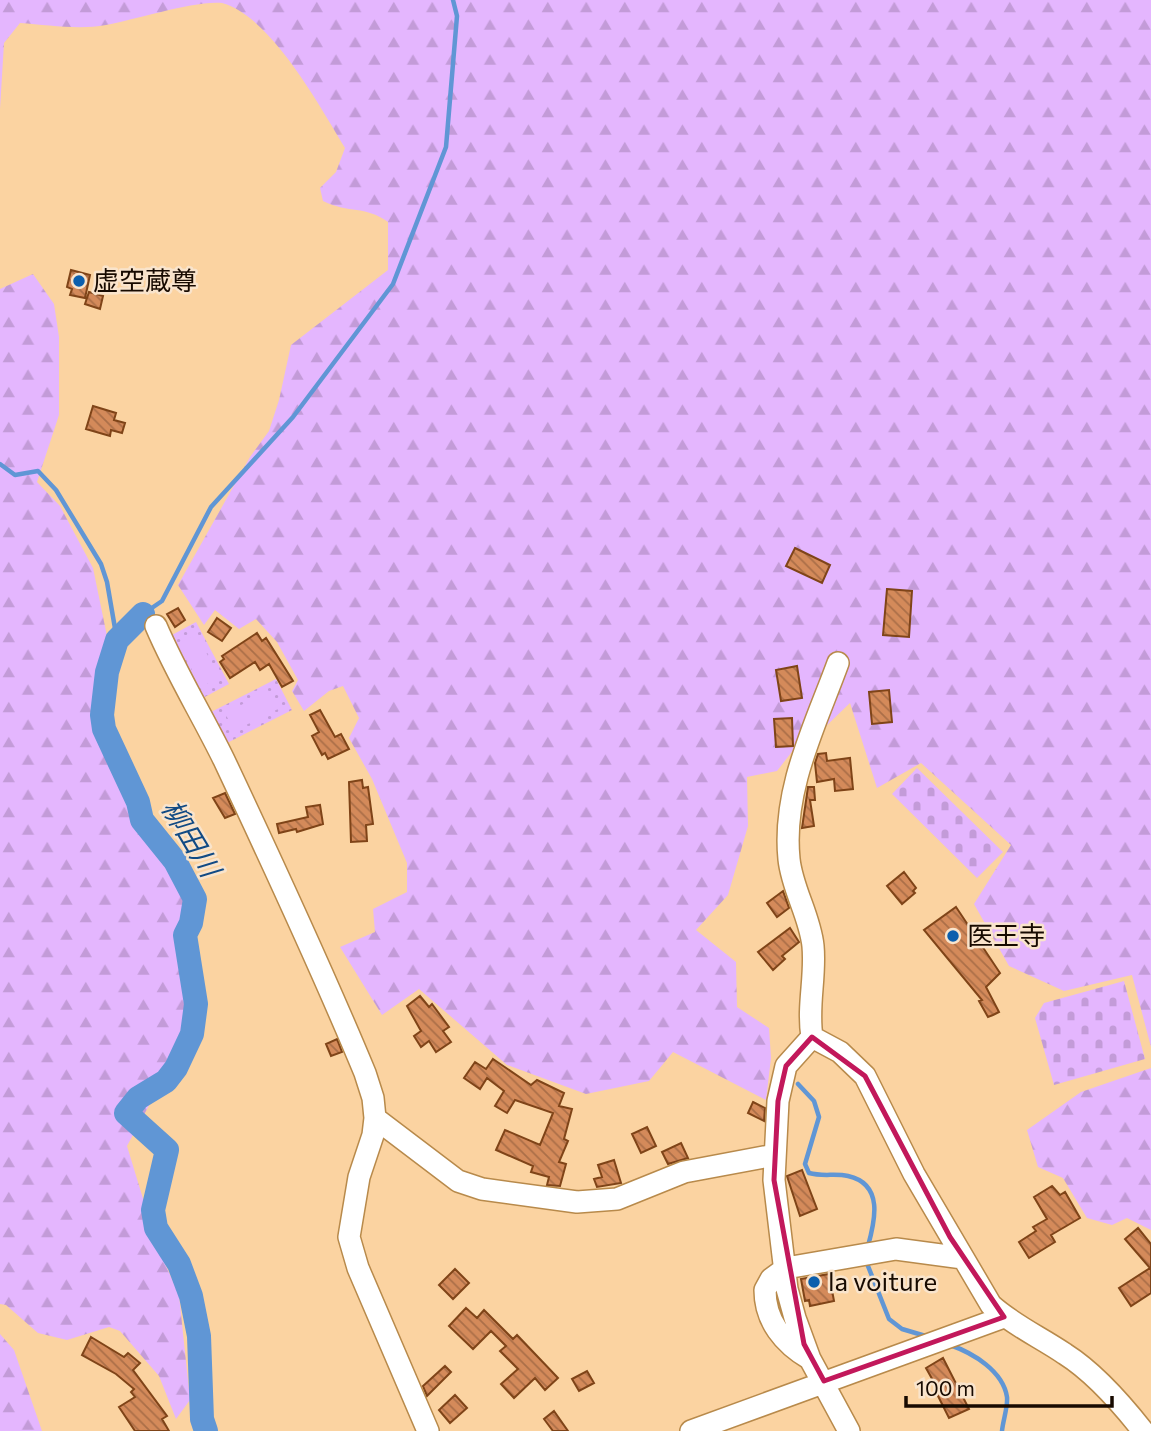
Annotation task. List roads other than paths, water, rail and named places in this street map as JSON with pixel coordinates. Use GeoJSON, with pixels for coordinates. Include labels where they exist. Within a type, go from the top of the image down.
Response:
{"type":"FeatureCollection","features":[{"type":"Feature","properties":{"kind":"street"},"geometry":{"type":"LineString","coordinates":[[156,626],[176,674],[223,757],[328,984],[365,1073],[373,1098],[375,1118],[373,1135],[359,1177],[349,1237],[358,1268],[428,1431]]}},
{"type":"Feature","properties":{"kind":"street"},"geometry":{"type":"LineString","coordinates":[[812,1037],[808,1016],[813,946],[789,859],[788,827],[791,797],[799,767],[838,663]]}},
{"type":"Feature","properties":{"kind":"street"},"geometry":{"type":"LineString","coordinates":[[812,1037],[786,1066],[778,1101],[774,1180],[790,1298],[810,1359],[849,1431]]}},
{"type":"Feature","properties":{"kind":"street"},"geometry":{"type":"LineString","coordinates":[[812,1037],[840,1052],[865,1076],[915,1174],[991,1305],[1004,1317],[1067,1355],[1103,1386],[1143,1431]]}},
{"type":"Feature","properties":{"kind":"street"},"geometry":{"type":"LineString","coordinates":[[375,1118],[458,1181],[482,1189],[578,1202],[617,1199],[684,1172],[775,1155]]}},
{"type":"Feature","properties":{"kind":"street"},"geometry":{"type":"LineString","coordinates":[[786,1268],[896,1250],[963,1258]]}},
{"type":"Feature","properties":{"kind":"street"},"geometry":{"type":"LineString","coordinates":[[691,1431],[1004,1317]]}},
{"type":"Feature","properties":{"kind":"waterway"},"geometry":{"type":"LineString","coordinates":[[143,614],[162,601],[211,507],[293,417],[393,284],[446,147],[457,16],[453,0]]}},
{"type":"Feature","properties":{"kind":"waterway"},"geometry":{"type":"LineString","coordinates":[[0,464],[15,475],[38,471],[56,490],[101,564],[107,582],[117,640]]}},
{"type":"Feature","properties":{"kind":"waterway","name":"柳田川"},"geometry":{"type":"LineString","coordinates":[[143,614],[117,640],[107,672],[102,715],[104,729],[138,802],[142,820],[175,861],[195,899],[191,923],[185,935],[196,1004],[192,1034],[176,1068],[166,1081],[138,1098],[126,1113],[167,1150],[153,1210],[156,1228],[179,1264],[191,1296],[199,1336],[202,1419],[206,1431]]}},
{"type":"Feature","properties":{"kind":"waterway"},"geometry":{"type":"LineString","coordinates":[[798,1084],[814,1101],[819,1117],[805,1164],[809,1173],[848,1176],[867,1187],[874,1205],[868,1246]]}},
{"type":"Feature","properties":{"kind":"waterway"},"geometry":{"type":"LineString","coordinates":[[866,1261],[889,1319],[902,1329],[929,1337]]}},
{"type":"Feature","properties":{"kind":"waterway"},"geometry":{"type":"LineString","coordinates":[[950,1345],[986,1364],[1000,1379],[1007,1397],[1002,1431]]}},
{"type":"Feature","properties":{"kind":"place","name":"虚空蔵尊"},"geometry":{"type":"Point","coordinates":[79,281]}},
{"type":"Feature","properties":{"kind":"place","name":"医王寺"},"geometry":{"type":"Point","coordinates":[953,936]}},
{"type":"Feature","properties":{"kind":"place","name":"la voiture"},"geometry":{"type":"Point","coordinates":[814,1282]}}]}
